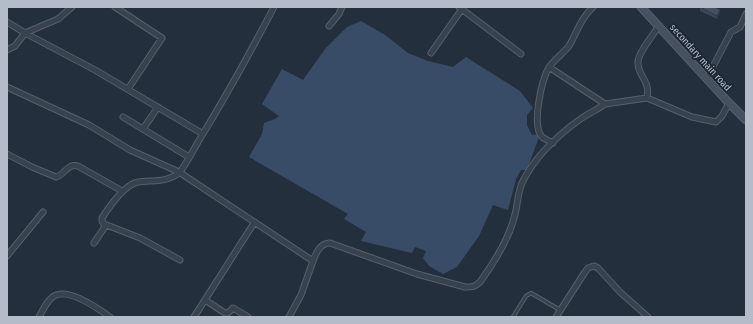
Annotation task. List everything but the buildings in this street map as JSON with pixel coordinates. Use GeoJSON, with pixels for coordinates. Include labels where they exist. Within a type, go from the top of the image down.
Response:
{"type":"FeatureCollection","features":[{"type":"Feature","properties":{"kind":"main road","name":"secondary main road"},"geometry":{"type":"LineString","coordinates":[[641,7],[746,120]]}},
{"type":"Feature","properties":{"kind":"street"},"geometry":{"type":"LineString","coordinates":[[7,50],[15,46],[25,33],[58,19],[72,7]]}},
{"type":"Feature","properties":{"kind":"street"},"geometry":{"type":"LineString","coordinates":[[115,7],[162,38],[128,89]]}},
{"type":"Feature","properties":{"kind":"street"},"geometry":{"type":"LineString","coordinates":[[180,260],[140,238],[106,225],[102,222],[102,218],[122,191],[134,183],[157,181],[179,172],[203,134],[274,7]]}},
{"type":"Feature","properties":{"kind":"street"},"geometry":{"type":"LineString","coordinates":[[330,26],[339,14],[342,7]]}},
{"type":"Feature","properties":{"kind":"street"},"geometry":{"type":"LineString","coordinates":[[553,143],[542,136],[539,132],[540,90],[549,67],[567,47],[577,31],[583,17],[593,7]]}},
{"type":"Feature","properties":{"kind":"street"},"geometry":{"type":"LineString","coordinates":[[431,53],[460,8],[521,54]]}},
{"type":"Feature","properties":{"kind":"street"},"geometry":{"type":"LineString","coordinates":[[707,78],[731,32],[740,27],[746,14]]}},
{"type":"Feature","properties":{"kind":"street"},"geometry":{"type":"LineString","coordinates":[[7,22],[95,70],[203,134]]}},
{"type":"Feature","properties":{"kind":"street"},"geometry":{"type":"LineString","coordinates":[[647,98],[648,88],[639,68],[638,60],[659,26]]}},
{"type":"Feature","properties":{"kind":"street"},"geometry":{"type":"LineString","coordinates":[[549,67],[605,104]]}},
{"type":"Feature","properties":{"kind":"street"},"geometry":{"type":"LineString","coordinates":[[7,87],[89,125],[130,150],[179,172],[313,261]]}},
{"type":"Feature","properties":{"kind":"street"},"geometry":{"type":"LineString","coordinates":[[289,317],[301,295],[316,253],[322,245],[326,243],[330,243],[417,274],[465,287],[476,286],[501,249],[512,227],[518,195],[522,183],[536,161],[553,143],[579,120],[605,104],[647,98],[692,117],[716,122],[720,120],[729,103]]}},
{"type":"Feature","properties":{"kind":"street"},"geometry":{"type":"LineString","coordinates":[[143,129],[158,107]]}},
{"type":"Feature","properties":{"kind":"street"},"geometry":{"type":"LineString","coordinates":[[123,117],[189,157]]}},
{"type":"Feature","properties":{"kind":"street"},"geometry":{"type":"LineString","coordinates":[[7,154],[56,177],[72,165],[78,166],[122,191]]}},
{"type":"Feature","properties":{"kind":"street"},"geometry":{"type":"LineString","coordinates":[[7,256],[43,212]]}},
{"type":"Feature","properties":{"kind":"street"},"geometry":{"type":"LineString","coordinates":[[194,317],[254,223]]}},
{"type":"Feature","properties":{"kind":"street"},"geometry":{"type":"LineString","coordinates":[[94,242],[106,225]]}},
{"type":"Feature","properties":{"kind":"street"},"geometry":{"type":"LineString","coordinates":[[556,317],[585,272],[588,268],[594,266],[598,268],[620,292],[648,317]]}},
{"type":"Feature","properties":{"kind":"street"},"geometry":{"type":"LineString","coordinates":[[39,317],[53,297],[57,294],[63,294],[85,300],[110,317]]}},
{"type":"Feature","properties":{"kind":"street"},"geometry":{"type":"LineString","coordinates":[[205,300],[225,313],[228,314],[234,308],[248,317]]}},
{"type":"Feature","properties":{"kind":"lane"},"geometry":{"type":"LineString","coordinates":[[513,317],[526,296],[531,294],[560,310]]}},
{"type":"Feature","properties":{"kind":"water"},"geometry":{"type":"Polygon","coordinates":[[[361,21],[385,35],[408,53],[428,61],[453,67],[466,57],[520,91],[533,108],[527,115],[527,125],[532,135],[540,134],[527,170],[521,170],[516,179],[508,210],[493,205],[479,236],[457,267],[443,274],[429,266],[423,258],[426,251],[415,247],[412,253],[361,241],[366,232],[344,219],[348,214],[249,157],[262,134],[264,123],[279,116],[262,104],[282,69],[303,80],[325,49],[347,27],[361,21]]]}}]}
